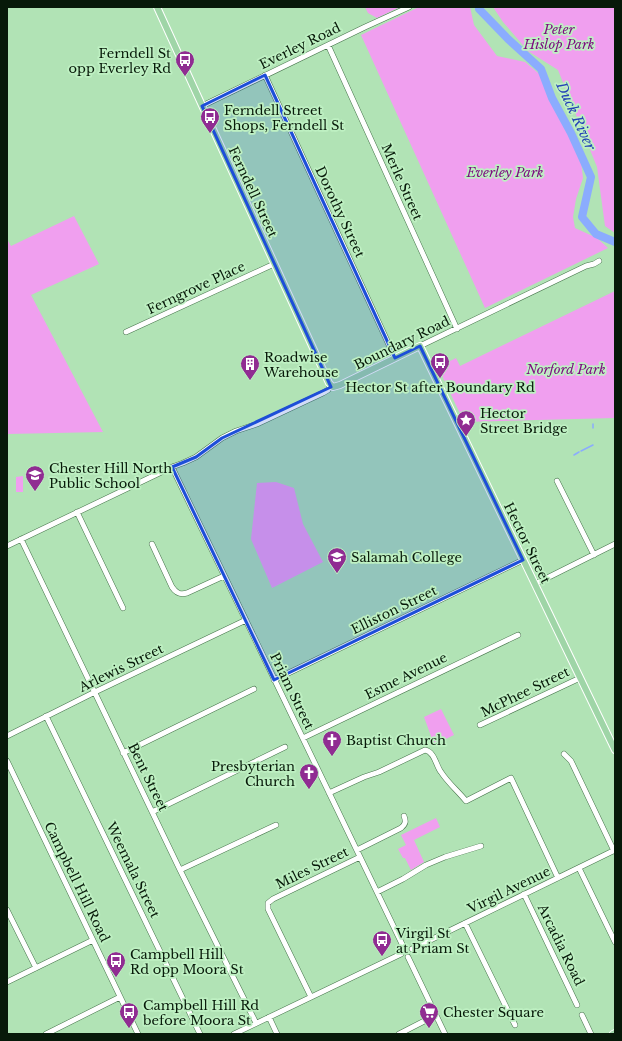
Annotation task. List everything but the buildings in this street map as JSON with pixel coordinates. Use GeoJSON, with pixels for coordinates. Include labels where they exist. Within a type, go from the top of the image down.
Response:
{"type":"FeatureCollection","features":[{"type":"Feature","properties":{"kind":"main road","name":"Ferndell Street"},"geometry":{"type":"LineString","coordinates":[[157,7],[327,380],[331,385]]}},
{"type":"Feature","properties":{"kind":"main road","name":"Boundary Road"},"geometry":{"type":"LineString","coordinates":[[331,385],[336,387],[420,346]]}},
{"type":"Feature","properties":{"kind":"main road","name":"Hector Street"},"geometry":{"type":"LineString","coordinates":[[420,346],[615,750]]}},
{"type":"Feature","properties":{"kind":"street","name":"Everley Road"},"geometry":{"type":"LineString","coordinates":[[202,106],[409,7]]}},
{"type":"Feature","properties":{"kind":"street","name":"Merle Street"},"geometry":{"type":"LineString","coordinates":[[328,45],[457,329]]}},
{"type":"Feature","properties":{"kind":"street","name":"Dorothy Street"},"geometry":{"type":"LineString","coordinates":[[265,75],[395,358]]}},
{"type":"Feature","properties":{"kind":"street","name":"Boundary Road"},"geometry":{"type":"LineString","coordinates":[[420,346],[599,261]]}},
{"type":"Feature","properties":{"kind":"street","name":"Ferngrove Place"},"geometry":{"type":"LineString","coordinates":[[126,332],[274,264]]}},
{"type":"Feature","properties":{"kind":"street","name":"Boundary Road"},"geometry":{"type":"LineString","coordinates":[[7,546],[196,457],[222,438],[236,431],[257,424],[324,392],[328,390],[331,385]]}},
{"type":"Feature","properties":{"kind":"street","name":"Priam Street"},"geometry":{"type":"LineString","coordinates":[[172,467],[403,946]]}},
{"type":"Feature","properties":{"kind":"street"},"geometry":{"type":"LineString","coordinates":[[557,481],[594,555]]}},
{"type":"Feature","properties":{"kind":"street"},"geometry":{"type":"LineString","coordinates":[[77,512],[123,608]]}},
{"type":"Feature","properties":{"kind":"street","name":"Bent Street"},"geometry":{"type":"LineString","coordinates":[[22,539],[180,870],[256,1023]]}},
{"type":"Feature","properties":{"kind":"street"},"geometry":{"type":"LineString","coordinates":[[152,544],[172,587],[179,593],[187,593],[224,576]]}},
{"type":"Feature","properties":{"kind":"street"},"geometry":{"type":"LineString","coordinates":[[535,584],[615,544]]}},
{"type":"Feature","properties":{"kind":"street","name":"Elliston Street"},"geometry":{"type":"LineString","coordinates":[[274,680],[523,560]]}},
{"type":"Feature","properties":{"kind":"street","name":"Arlewis Street"},"geometry":{"type":"LineString","coordinates":[[7,736],[246,620]]}},
{"type":"Feature","properties":{"kind":"street","name":"Esme Avenue"},"geometry":{"type":"LineString","coordinates":[[303,738],[518,634]]}},
{"type":"Feature","properties":{"kind":"street","name":"McPhee Street"},"geometry":{"type":"LineString","coordinates":[[480,725],[580,678]]}},
{"type":"Feature","properties":{"kind":"street"},"geometry":{"type":"LineString","coordinates":[[124,752],[254,689]]}},
{"type":"Feature","properties":{"kind":"street","name":"Weemala Street"},"geometry":{"type":"LineString","coordinates":[[46,716],[200,1034]]}},
{"type":"Feature","properties":{"kind":"street"},"geometry":{"type":"LineString","coordinates":[[152,812],[285,747]]}},
{"type":"Feature","properties":{"kind":"street"},"geometry":{"type":"LineString","coordinates":[[329,793],[379,772],[425,750],[432,754],[441,772],[466,801],[511,778],[558,878]]}},
{"type":"Feature","properties":{"kind":"street"},"geometry":{"type":"LineString","coordinates":[[564,754],[571,761],[615,850]]}},
{"type":"Feature","properties":{"kind":"street","name":"Campbell Hill Road"},"geometry":{"type":"LineString","coordinates":[[7,761],[138,1034]]}},
{"type":"Feature","properties":{"kind":"street"},"geometry":{"type":"LineString","coordinates":[[357,850],[404,826],[406,822],[404,816]]}},
{"type":"Feature","properties":{"kind":"street"},"geometry":{"type":"LineString","coordinates":[[180,870],[276,825]]}},
{"type":"Feature","properties":{"kind":"street"},"geometry":{"type":"LineString","coordinates":[[377,892],[426,865],[445,857],[481,846]]}},
{"type":"Feature","properties":{"kind":"street","name":"Virgil Avenue"},"geometry":{"type":"LineString","coordinates":[[412,949],[615,850]]}},
{"type":"Feature","properties":{"kind":"street","name":"Miles Street"},"geometry":{"type":"LineString","coordinates":[[311,997],[268,909],[268,903],[273,899],[360,857]]}},
{"type":"Feature","properties":{"kind":"street"},"geometry":{"type":"LineString","coordinates":[[579,868],[615,942]]}},
{"type":"Feature","properties":{"kind":"street","name":"Arcadia Road"},"geometry":{"type":"LineString","coordinates":[[524,894],[578,1005]]}},
{"type":"Feature","properties":{"kind":"street"},"geometry":{"type":"LineString","coordinates":[[7,910],[36,968]]}},
{"type":"Feature","properties":{"kind":"street"},"geometry":{"type":"LineString","coordinates":[[465,923],[515,1026]]}},
{"type":"Feature","properties":{"kind":"street"},"geometry":{"type":"LineString","coordinates":[[7,982],[93,940]]}},
{"type":"Feature","properties":{"kind":"street"},"geometry":{"type":"LineString","coordinates":[[401,954],[401,949],[403,946],[409,946],[412,949],[411,954],[408,957]]}},
{"type":"Feature","properties":{"kind":"street"},"geometry":{"type":"LineString","coordinates":[[234,1034],[401,954]]}},
{"type":"Feature","properties":{"kind":"street"},"geometry":{"type":"LineString","coordinates":[[401,954],[404,957],[408,957],[445,1034]]}},
{"type":"Feature","properties":{"kind":"street"},"geometry":{"type":"LineString","coordinates":[[46,1034],[120,997]]}},
{"type":"Feature","properties":{"kind":"street"},"geometry":{"type":"LineString","coordinates":[[399,1034],[436,1015]]}},
{"type":"Feature","properties":{"kind":"street"},"geometry":{"type":"LineString","coordinates":[[582,1015],[591,1034]]}},
{"type":"Feature","properties":{"kind":"street"},"geometry":{"type":"LineString","coordinates":[[269,1017],[277,1034]]}},
{"type":"Feature","properties":{"kind":"highlighted area"},"geometry":{"type":"Polygon","coordinates":[[[265,75],[395,358],[420,346],[523,560],[274,680],[172,467],[196,457],[222,438],[331,387],[202,106],[265,75]]]}},
{"type":"Feature","properties":{"kind":"green space"},"geometry":{"type":"Polygon","coordinates":[[[365,7],[400,7],[377,18],[368,13],[365,7]]]}},
{"type":"Feature","properties":{"kind":"green space","name":"Everley Park"},"geometry":{"type":"Polygon","coordinates":[[[419,7],[470,7],[474,25],[497,56],[525,62],[549,82],[554,106],[570,128],[568,131],[579,145],[583,178],[576,199],[573,217],[575,228],[597,238],[608,248],[485,308],[361,35],[419,7]]]}},
{"type":"Feature","properties":{"kind":"green space","name":"Peter Hislop Park"},"geometry":{"type":"Polygon","coordinates":[[[493,7],[615,7],[615,233],[605,226],[597,167],[558,70],[528,51],[503,22],[493,7]]]}},
{"type":"Feature","properties":{"kind":"green space"},"geometry":{"type":"Polygon","coordinates":[[[74,216],[99,264],[31,295],[103,432],[7,434],[7,239],[11,246],[74,216]]]}},
{"type":"Feature","properties":{"kind":"green space","name":"Norford Park"},"geometry":{"type":"Polygon","coordinates":[[[615,291],[615,418],[464,422],[438,367],[456,358],[460,366],[615,291]]]}},
{"type":"Feature","properties":{"kind":"green space"},"geometry":{"type":"Polygon","coordinates":[[[23,476],[23,492],[16,492],[16,477],[23,476]]]}},
{"type":"Feature","properties":{"kind":"green space"},"geometry":{"type":"Polygon","coordinates":[[[276,482],[294,488],[303,524],[323,562],[272,588],[251,539],[257,483],[276,482]]]}},
{"type":"Feature","properties":{"kind":"green space"},"geometry":{"type":"Polygon","coordinates":[[[441,709],[454,735],[433,745],[424,717],[441,709]]]}},
{"type":"Feature","properties":{"kind":"green space"},"geometry":{"type":"Polygon","coordinates":[[[436,818],[440,827],[414,840],[424,862],[411,870],[405,858],[403,858],[398,849],[406,845],[401,835],[436,818]]]}},
{"type":"Feature","properties":{"kind":"waterway","name":"Duck River"},"geometry":{"type":"LineString","coordinates":[[480,7],[479,9],[508,39],[541,69],[552,98],[571,133],[591,177],[582,217],[596,234],[615,242]]}},
{"type":"Feature","properties":{"kind":"waterway"},"geometry":{"type":"LineString","coordinates":[[581,451],[593,445]]}},
{"type":"Feature","properties":{"kind":"waterway"},"geometry":{"type":"LineString","coordinates":[[574,455],[579,452]]}},
{"type":"Feature","properties":{"kind":"place","name":"Ferndell St opp Everley Rd"},"geometry":{"type":"Point","coordinates":[185,77]}},
{"type":"Feature","properties":{"kind":"place","name":"Ferndell Street Shops, Ferndell St"},"geometry":{"type":"Point","coordinates":[210,134]}},
{"type":"Feature","properties":{"kind":"place","name":"Hector St after Boundary Rd"},"geometry":{"type":"Point","coordinates":[440,379]}},
{"type":"Feature","properties":{"kind":"place","name":"Roadwise Warehouse"},"geometry":{"type":"Point","coordinates":[250,381]}},
{"type":"Feature","properties":{"kind":"place","name":"Hector Street Bridge"},"geometry":{"type":"Point","coordinates":[466,437]}},
{"type":"Feature","properties":{"kind":"place","name":"Chester Hill North Public School"},"geometry":{"type":"Point","coordinates":[35,492]}},
{"type":"Feature","properties":{"kind":"place","name":"Salamah College"},"geometry":{"type":"Point","coordinates":[337,574]}},
{"type":"Feature","properties":{"kind":"place","name":"Baptist Church"},"geometry":{"type":"Point","coordinates":[332,757]}},
{"type":"Feature","properties":{"kind":"place","name":"Presbyterian Church"},"geometry":{"type":"Point","coordinates":[309,790]}},
{"type":"Feature","properties":{"kind":"place","name":"Virgil St at Priam St"},"geometry":{"type":"Point","coordinates":[382,957]}},
{"type":"Feature","properties":{"kind":"place","name":"Campbell Hill Rd opp Moora St"},"geometry":{"type":"Point","coordinates":[116,978]}},
{"type":"Feature","properties":{"kind":"place","name":"Campbell Hill Rd before Moora St"},"geometry":{"type":"Point","coordinates":[129,1029]}},
{"type":"Feature","properties":{"kind":"place","name":"Chester Square"},"geometry":{"type":"Point","coordinates":[429,1029]}}]}
